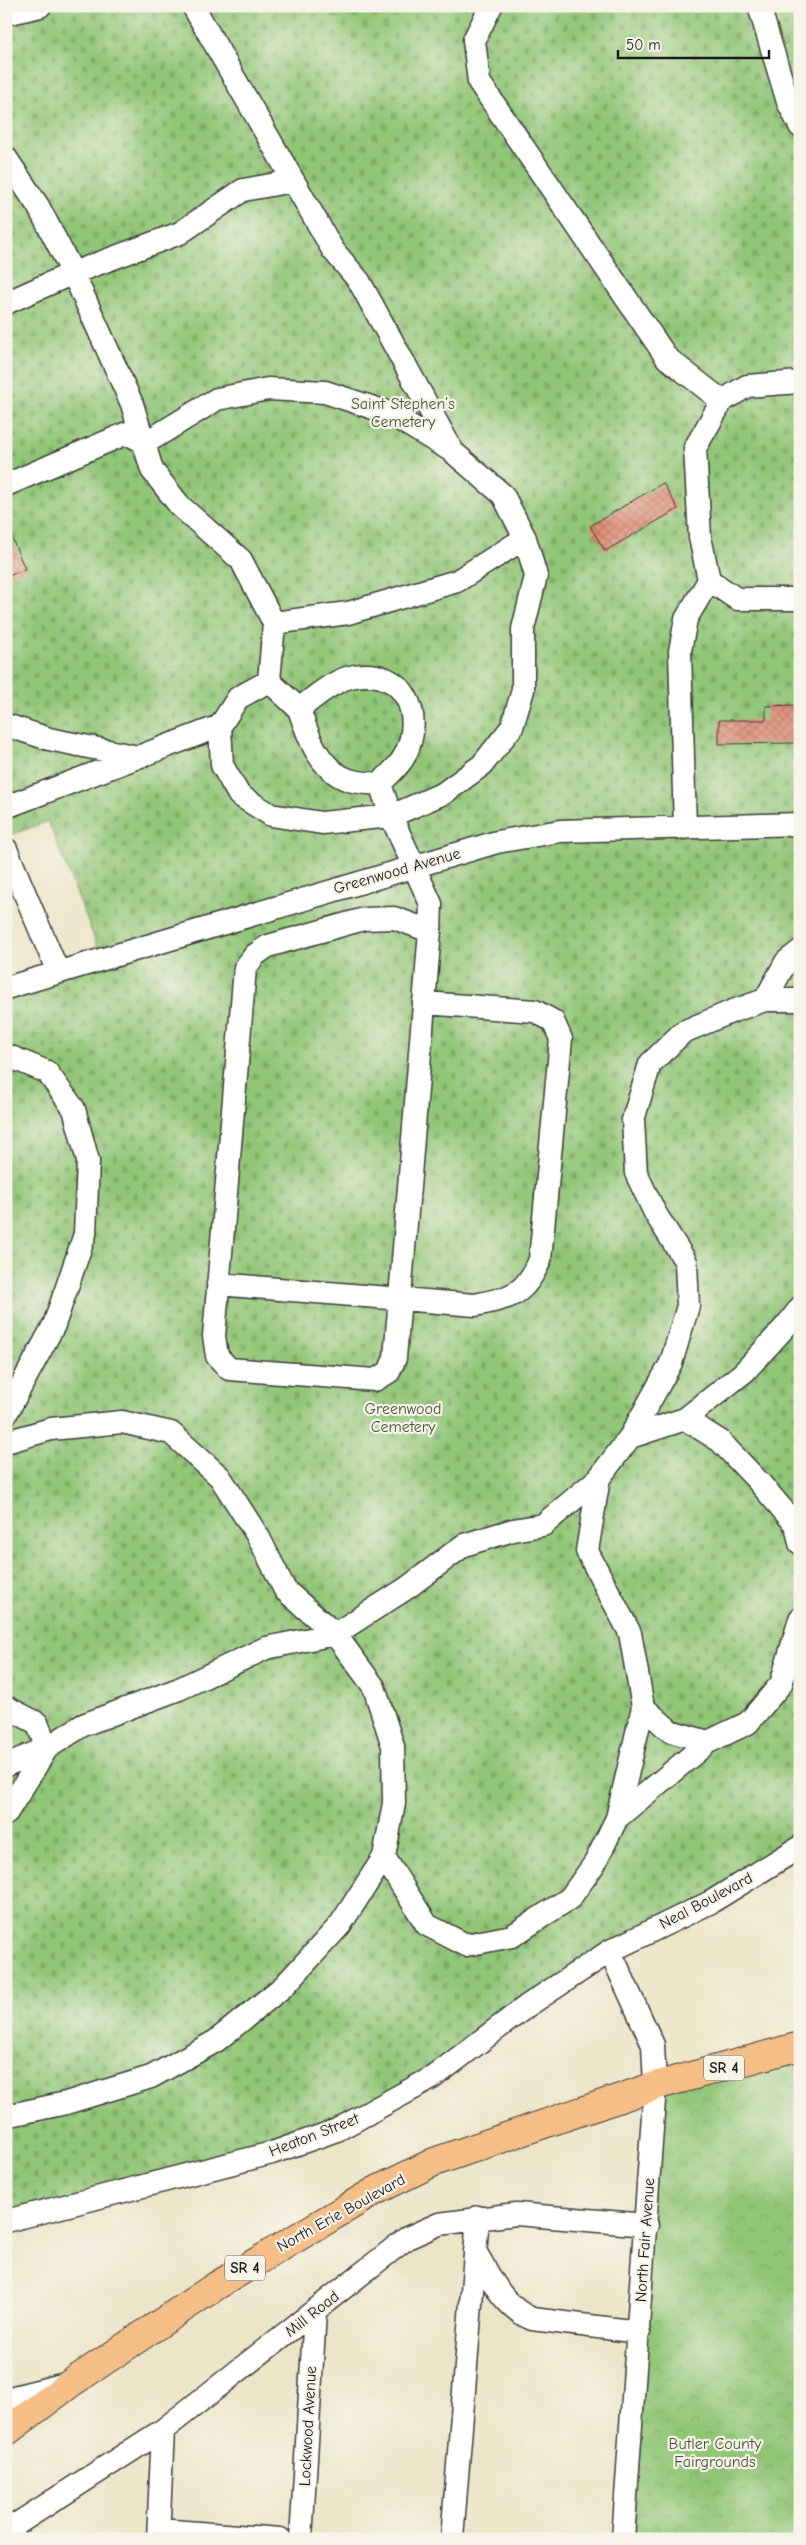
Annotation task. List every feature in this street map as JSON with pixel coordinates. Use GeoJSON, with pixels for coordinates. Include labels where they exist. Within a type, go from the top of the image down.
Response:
{"type":"FeatureCollection","features":[{"type":"Feature","properties":{"kind":"highway","name":"SR 4"},"geometry":{"type":"LineString","coordinates":[[655,2086],[800,2046]]}},
{"type":"Feature","properties":{"kind":"highway","name":"North Erie Boulevard"},"geometry":{"type":"LineString","coordinates":[[6,2432],[71,2383],[216,2286],[375,2190],[434,2162],[655,2086]]}},
{"type":"Feature","properties":{"kind":"street"},"geometry":{"type":"LineString","coordinates":[[6,14],[40,6]]}},
{"type":"Feature","properties":{"kind":"street"},"geometry":{"type":"LineString","coordinates":[[192,6],[333,250],[359,280],[453,452]]}},
{"type":"Feature","properties":{"kind":"street"},"geometry":{"type":"LineString","coordinates":[[491,6],[474,40],[478,82],[667,358],[722,401]]}},
{"type":"Feature","properties":{"kind":"street"},"geometry":{"type":"LineString","coordinates":[[759,6],[788,102],[800,126]]}},
{"type":"Feature","properties":{"kind":"street"},"geometry":{"type":"LineString","coordinates":[[6,158],[38,206],[73,273],[132,404],[152,470],[180,506],[241,560],[274,623],[269,681]]}},
{"type":"Feature","properties":{"kind":"street"},"geometry":{"type":"LineString","coordinates":[[6,303],[73,273],[180,233],[243,190],[293,181]]}},
{"type":"Feature","properties":{"kind":"street"},"geometry":{"type":"LineString","coordinates":[[685,828],[680,651],[686,619],[709,580],[700,537],[695,448],[722,401],[747,386],[800,382]]}},
{"type":"Feature","properties":{"kind":"street"},"geometry":{"type":"LineString","coordinates":[[145,443],[217,399],[268,388],[325,392],[389,414],[453,452],[503,494],[526,538],[536,576],[523,629],[523,690],[512,727],[482,765],[444,793],[391,816],[322,823],[271,815],[239,795],[222,765],[220,726],[238,698],[269,681]]}},
{"type":"Feature","properties":{"kind":"street"},"geometry":{"type":"LineString","coordinates":[[6,485],[127,433],[145,443]]}},
{"type":"Feature","properties":{"kind":"street"},"geometry":{"type":"LineString","coordinates":[[274,623],[348,613],[457,581],[526,538]]}},
{"type":"Feature","properties":{"kind":"street"},"geometry":{"type":"LineString","coordinates":[[709,580],[737,598],[800,598]]}},
{"type":"Feature","properties":{"kind":"street"},"geometry":{"type":"LineString","coordinates":[[299,709],[327,688],[354,676],[379,676],[399,687],[412,708],[413,732],[405,757],[380,784]]}},
{"type":"Feature","properties":{"kind":"street"},"geometry":{"type":"LineString","coordinates":[[269,681],[299,709],[309,740],[326,766],[348,780],[380,784]]}},
{"type":"Feature","properties":{"kind":"street"},"geometry":{"type":"LineString","coordinates":[[6,725],[49,739],[138,757]]}},
{"type":"Feature","properties":{"kind":"street"},"geometry":{"type":"LineString","coordinates":[[12,805],[220,726]]}},
{"type":"Feature","properties":{"kind":"street"},"geometry":{"type":"LineString","coordinates":[[380,784],[391,816],[431,904],[430,931],[395,1358],[389,1372],[375,1380],[229,1369],[218,1356],[214,1336],[245,968],[255,954],[268,946],[364,919],[394,918],[430,931]]}},
{"type":"Feature","properties":{"kind":"street","name":"Greenwood Avenue"},"geometry":{"type":"LineString","coordinates":[[6,988],[497,842],[560,831],[800,824]]}},
{"type":"Feature","properties":{"kind":"street"},"geometry":{"type":"LineString","coordinates":[[6,849],[58,972]]}},
{"type":"Feature","properties":{"kind":"street"},"geometry":{"type":"LineString","coordinates":[[765,1000],[786,962],[800,952]]}},
{"type":"Feature","properties":{"kind":"street"},"geometry":{"type":"LineString","coordinates":[[6,1765],[47,1748],[83,1725],[179,1690],[266,1648],[335,1634],[407,1588],[464,1546],[513,1530],[543,1525],[599,1478],[630,1437],[671,1363],[688,1306],[686,1262],[655,1213],[636,1173],[632,1120],[650,1064],[683,1032],[732,1011],[765,1000],[800,1000]]}},
{"type":"Feature","properties":{"kind":"street"},"geometry":{"type":"LineString","coordinates":[[218,1284],[475,1304],[510,1297],[530,1281],[540,1260],[561,1039],[553,1020],[535,1011],[424,1003]]}},
{"type":"Feature","properties":{"kind":"street"},"geometry":{"type":"LineString","coordinates":[[6,1055],[47,1072],[74,1109],[88,1161],[85,1234],[54,1325],[6,1414]]}},
{"type":"Feature","properties":{"kind":"street"},"geometry":{"type":"LineString","coordinates":[[630,1437],[685,1419],[744,1372],[800,1308]]}},
{"type":"Feature","properties":{"kind":"street"},"geometry":{"type":"LineString","coordinates":[[685,1419],[720,1441],[799,1524]]}},
{"type":"Feature","properties":{"kind":"street"},"geometry":{"type":"LineString","coordinates":[[6,1442],[51,1429],[122,1422],[172,1433],[220,1477],[259,1538],[285,1590],[335,1634],[374,1688],[393,1746],[394,1803],[384,1857],[340,1925],[284,1986],[216,2042],[151,2078],[66,2103],[6,2116]]}},
{"type":"Feature","properties":{"kind":"street"},"geometry":{"type":"LineString","coordinates":[[384,1857],[427,1925],[466,1945],[512,1936],[570,1898],[595,1863],[617,1818],[643,1707],[630,1633],[587,1551],[599,1478]]}},
{"type":"Feature","properties":{"kind":"street"},"geometry":{"type":"LineString","coordinates":[[781,1684],[800,1619]]}},
{"type":"Feature","properties":{"kind":"street"},"geometry":{"type":"LineString","coordinates":[[617,1818],[708,1742],[748,1723],[781,1684],[800,1670]]}},
{"type":"Feature","properties":{"kind":"street"},"geometry":{"type":"LineString","coordinates":[[643,1707],[670,1730],[708,1742]]}},
{"type":"Feature","properties":{"kind":"street"},"geometry":{"type":"LineString","coordinates":[[6,1708],[37,1724],[47,1748]]}},
{"type":"Feature","properties":{"kind":"street"},"geometry":{"type":"LineString","coordinates":[[6,1814],[47,1748]]}},
{"type":"Feature","properties":{"kind":"street","name":"Neal Boulevard"},"geometry":{"type":"LineString","coordinates":[[610,1951],[711,1902],[800,1847]]}},
{"type":"Feature","properties":{"kind":"street","name":"North Fair Avenue"},"geometry":{"type":"LineString","coordinates":[[610,1951],[653,2044],[655,2086],[647,2225],[623,2539]]}},
{"type":"Feature","properties":{"kind":"street","name":"Heaton Street"},"geometry":{"type":"LineString","coordinates":[[6,2221],[272,2153],[337,2130],[432,2078],[526,2006],[610,1951]]}},
{"type":"Feature","properties":{"kind":"street","name":"Mill Road"},"geometry":{"type":"LineString","coordinates":[[12,2531],[163,2430],[407,2238],[439,2224],[478,2217],[516,2214],[647,2225]]}},
{"type":"Feature","properties":{"kind":"street"},"geometry":{"type":"LineString","coordinates":[[452,2539],[478,2217]]}},
{"type":"Feature","properties":{"kind":"street"},"geometry":{"type":"LineString","coordinates":[[475,2251],[505,2300],[517,2312],[532,2319],[639,2332]]}},
{"type":"Feature","properties":{"kind":"street","name":"Lockwood Avenue"},"geometry":{"type":"LineString","coordinates":[[301,2539],[314,2313]]}},
{"type":"Feature","properties":{"kind":"street"},"geometry":{"type":"LineString","coordinates":[[6,2400],[71,2383]]}},
{"type":"Feature","properties":{"kind":"street"},"geometry":{"type":"LineString","coordinates":[[163,2430],[158,2535],[280,2539]]}},
{"type":"Feature","properties":{"kind":"green space"},"geometry":{"type":"Polygon","coordinates":[[[6,6],[800,6],[800,1847],[337,2130],[6,2221],[6,989],[102,958],[48,821],[11,835],[6,824],[6,6]]]}},
{"type":"Feature","properties":{"kind":"green space","name":"Butler County Fairgrounds"},"geometry":{"type":"Polygon","coordinates":[[[800,2046],[800,2539],[623,2539],[655,2086],[800,2046]]]}},
{"type":"Feature","properties":{"kind":"building"},"geometry":{"type":"Polygon","coordinates":[[[663,483],[678,509],[605,551],[590,526],[663,483]]]}},
{"type":"Feature","properties":{"kind":"building"},"geometry":{"type":"Polygon","coordinates":[[[6,524],[25,569],[6,577],[6,524]]]}},
{"type":"Feature","properties":{"kind":"building"},"geometry":{"type":"Polygon","coordinates":[[[794,705],[795,743],[719,744],[719,720],[766,720],[766,706],[794,705]]]}},
{"type":"Feature","properties":{"kind":"park label","name":"Saint Stephen’s Cemetery"},"geometry":{"type":"Point","coordinates":[403,413]}},
{"type":"Feature","properties":{"kind":"park label","name":"Greenwood Cemetery"},"geometry":{"type":"Point","coordinates":[403,1418]}}]}
